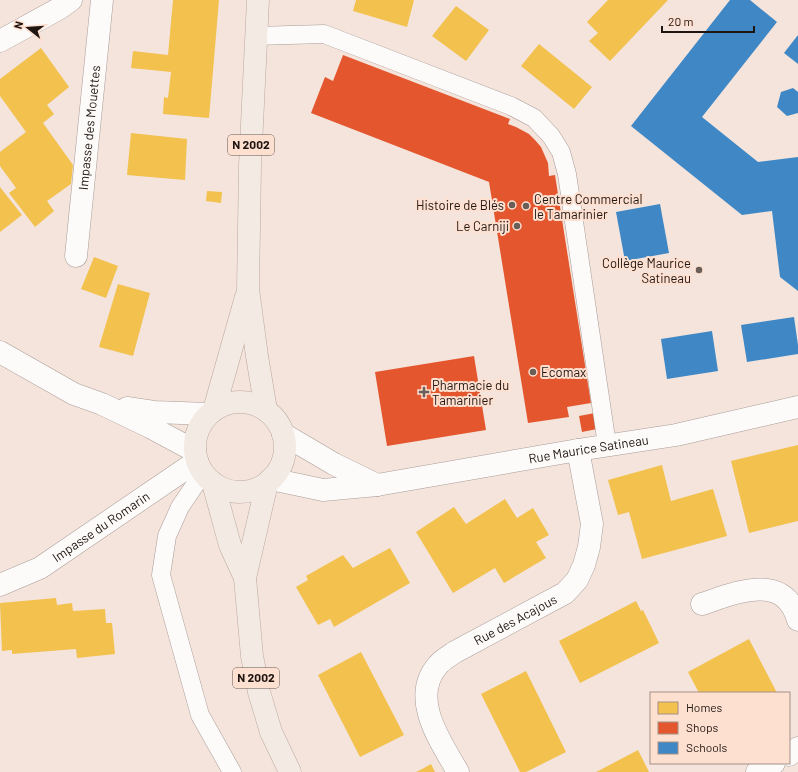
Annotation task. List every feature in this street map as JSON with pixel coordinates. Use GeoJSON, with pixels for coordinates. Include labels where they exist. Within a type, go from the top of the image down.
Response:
{"type":"FeatureCollection","features":[{"type":"Feature","properties":{"kind":"main road","name":"N 2002"},"geometry":{"type":"LineString","coordinates":[[258,0],[255,36],[250,180],[248,289],[266,410]]}},
{"type":"Feature","properties":{"kind":"main road","name":"N 2002"},"geometry":{"type":"LineString","coordinates":[[211,412],[248,289]]}},
{"type":"Feature","properties":{"kind":"main road"},"geometry":{"type":"LineString","coordinates":[[240,401],[253,404],[266,410],[276,420],[283,434],[285,446],[279,470],[269,481],[254,490],[240,492],[226,490],[202,467],[195,437],[200,425],[211,412],[226,403],[240,401]]}},
{"type":"Feature","properties":{"kind":"main road","name":"N 2002"},"geometry":{"type":"LineString","coordinates":[[202,467],[230,545],[245,578]]}},
{"type":"Feature","properties":{"kind":"main road","name":"N 2002"},"geometry":{"type":"LineString","coordinates":[[269,481],[245,578],[252,656],[259,692],[271,732],[290,772]]}},
{"type":"Feature","properties":{"kind":"street"},"geometry":{"type":"LineString","coordinates":[[0,41],[60,8],[71,0]]}},
{"type":"Feature","properties":{"kind":"street","name":"Impasse des Mouettes"},"geometry":{"type":"LineString","coordinates":[[76,256],[102,0]]}},
{"type":"Feature","properties":{"kind":"street"},"geometry":{"type":"LineString","coordinates":[[0,352],[74,394],[102,404],[150,427],[202,467]]}},
{"type":"Feature","properties":{"kind":"street"},"geometry":{"type":"LineString","coordinates":[[102,404],[154,412],[211,412]]}},
{"type":"Feature","properties":{"kind":"street","name":"Rue Maurice Satineau"},"geometry":{"type":"LineString","coordinates":[[269,481],[323,490],[377,485],[607,445],[676,435],[798,407]]}},
{"type":"Feature","properties":{"kind":"street"},"geometry":{"type":"LineString","coordinates":[[283,434],[334,464],[377,485]]}},
{"type":"Feature","properties":{"kind":"street","name":"Rue des Acajous"},"geometry":{"type":"LineString","coordinates":[[458,772],[431,720],[426,700],[426,687],[431,674],[439,664],[455,652],[565,593],[577,580],[584,565],[589,547],[592,524],[578,450]]}},
{"type":"Feature","properties":{"kind":"street","name":"Impasse du Romarin"},"geometry":{"type":"LineString","coordinates":[[0,585],[40,568],[202,467]]}},
{"type":"Feature","properties":{"kind":"street"},"geometry":{"type":"LineString","coordinates":[[702,604],[741,591],[759,589],[770,590],[790,601],[796,611],[798,620]]}},
{"type":"Feature","properties":{"kind":"street"},"geometry":{"type":"LineString","coordinates":[[790,754],[798,748]]}},
{"type":"Feature","properties":{"kind":"street"},"geometry":{"type":"LineString","coordinates":[[757,772],[772,764]]}},
{"type":"Feature","properties":{"kind":"lane"},"geometry":{"type":"LineString","coordinates":[[255,36],[324,34],[511,106],[534,118],[551,136],[561,152],[567,174],[607,445]]}},
{"type":"Feature","properties":{"kind":"lane"},"geometry":{"type":"LineString","coordinates":[[202,467],[180,507],[167,536],[161,575],[200,715],[232,772]]}},
{"type":"Feature","properties":{"kind":"building: Homes"},"geometry":{"type":"Polygon","coordinates":[[[173,0],[219,0],[209,118],[163,114],[164,97],[168,98],[171,72],[131,68],[133,51],[168,55],[173,0]]]}},
{"type":"Feature","properties":{"kind":"building: Homes"},"geometry":{"type":"Polygon","coordinates":[[[356,0],[414,0],[407,27],[353,11],[356,0]]]}},
{"type":"Feature","properties":{"kind":"building: Homes"},"geometry":{"type":"Polygon","coordinates":[[[608,0],[668,0],[610,61],[589,41],[598,33],[587,22],[608,0]]]}},
{"type":"Feature","properties":{"kind":"building: Homes"},"geometry":{"type":"Polygon","coordinates":[[[456,6],[489,30],[466,61],[432,36],[456,6]]]}},
{"type":"Feature","properties":{"kind":"building: Homes"},"geometry":{"type":"Polygon","coordinates":[[[539,44],[592,87],[574,109],[521,66],[539,44]]]}},
{"type":"Feature","properties":{"kind":"building: Homes"},"geometry":{"type":"Polygon","coordinates":[[[41,48],[69,87],[47,105],[54,114],[43,123],[73,165],[71,184],[47,201],[54,211],[35,227],[9,193],[16,188],[0,166],[0,152],[26,132],[0,96],[0,79],[41,48]]]}},
{"type":"Feature","properties":{"kind":"building: Homes"},"geometry":{"type":"Polygon","coordinates":[[[131,133],[187,139],[185,180],[127,175],[131,133]]]}},
{"type":"Feature","properties":{"kind":"building: Homes"},"geometry":{"type":"Polygon","coordinates":[[[0,187],[22,215],[0,232],[0,187]]]}},
{"type":"Feature","properties":{"kind":"building: Homes"},"geometry":{"type":"Polygon","coordinates":[[[207,191],[222,192],[221,203],[206,201],[207,191]]]}},
{"type":"Feature","properties":{"kind":"building: Homes"},"geometry":{"type":"Polygon","coordinates":[[[94,257],[118,266],[106,298],[81,289],[94,257]]]}},
{"type":"Feature","properties":{"kind":"building: Homes"},"geometry":{"type":"Polygon","coordinates":[[[118,284],[150,293],[133,356],[99,347],[118,284]]]}},
{"type":"Feature","properties":{"kind":"building: Homes"},"geometry":{"type":"Polygon","coordinates":[[[798,445],[798,521],[749,533],[731,461],[798,445]]]}},
{"type":"Feature","properties":{"kind":"building: Homes"},"geometry":{"type":"Polygon","coordinates":[[[662,465],[671,501],[713,489],[727,536],[642,559],[629,512],[618,515],[608,480],[662,465]]]}},
{"type":"Feature","properties":{"kind":"building: Homes"},"geometry":{"type":"Polygon","coordinates":[[[505,499],[517,518],[533,508],[549,535],[536,542],[546,558],[504,583],[495,568],[453,593],[416,532],[454,507],[466,524],[505,499]]]}},
{"type":"Feature","properties":{"kind":"building: Homes"},"geometry":{"type":"Polygon","coordinates":[[[390,548],[410,583],[334,627],[330,619],[318,625],[296,587],[308,580],[306,576],[343,555],[353,568],[390,548]]]}},
{"type":"Feature","properties":{"kind":"building: Homes"},"geometry":{"type":"Polygon","coordinates":[[[56,598],[57,605],[72,603],[73,611],[105,609],[106,623],[112,623],[115,654],[77,658],[76,649],[12,654],[12,650],[2,651],[0,603],[56,598]]]}},
{"type":"Feature","properties":{"kind":"building: Homes"},"geometry":{"type":"Polygon","coordinates":[[[636,601],[641,611],[643,610],[659,643],[580,683],[559,641],[636,601]]]}},
{"type":"Feature","properties":{"kind":"building: Homes"},"geometry":{"type":"Polygon","coordinates":[[[749,639],[776,692],[698,692],[688,672],[749,639]]]}},
{"type":"Feature","properties":{"kind":"building: Homes"},"geometry":{"type":"Polygon","coordinates":[[[361,652],[404,735],[360,757],[318,675],[361,652]]]}},
{"type":"Feature","properties":{"kind":"building: Homes"},"geometry":{"type":"Polygon","coordinates":[[[526,671],[566,752],[526,772],[520,772],[481,694],[526,671]]]}},
{"type":"Feature","properties":{"kind":"building: Homes"},"geometry":{"type":"Polygon","coordinates":[[[638,750],[649,772],[596,772],[602,769],[638,750]]]}},
{"type":"Feature","properties":{"kind":"building: Homes"},"geometry":{"type":"Polygon","coordinates":[[[431,764],[435,772],[416,772],[424,768],[431,764]]]}},
{"type":"Feature","properties":{"kind":"building: Shops"},"geometry":{"type":"Polygon","coordinates":[[[343,55],[510,119],[508,124],[529,134],[541,147],[548,163],[549,176],[555,175],[591,403],[567,407],[569,417],[528,423],[489,182],[311,113],[325,77],[333,81],[343,55]]]}},
{"type":"Feature","properties":{"kind":"building: Shops"},"geometry":{"type":"Polygon","coordinates":[[[474,356],[486,430],[387,446],[375,372],[474,356]]]}},
{"type":"Feature","properties":{"kind":"building: Shops"},"geometry":{"type":"Polygon","coordinates":[[[595,413],[597,429],[582,432],[579,416],[595,413]]]}},
{"type":"Feature","properties":{"kind":"building: Schools"},"geometry":{"type":"Polygon","coordinates":[[[730,0],[750,0],[777,22],[702,117],[758,162],[798,157],[798,291],[780,277],[772,211],[742,215],[631,126],[730,0]]]}},
{"type":"Feature","properties":{"kind":"building: Schools"},"geometry":{"type":"Polygon","coordinates":[[[798,35],[798,64],[784,53],[798,35]]]}},
{"type":"Feature","properties":{"kind":"building: Schools"},"geometry":{"type":"Polygon","coordinates":[[[793,88],[798,92],[798,113],[787,116],[777,107],[781,92],[793,88]]]}},
{"type":"Feature","properties":{"kind":"building: Schools"},"geometry":{"type":"Polygon","coordinates":[[[660,204],[669,253],[625,261],[616,212],[660,204]]]}},
{"type":"Feature","properties":{"kind":"building: Schools"},"geometry":{"type":"Polygon","coordinates":[[[794,317],[798,354],[747,362],[741,325],[794,317]]]}},
{"type":"Feature","properties":{"kind":"building: Schools"},"geometry":{"type":"Polygon","coordinates":[[[712,331],[718,371],[667,379],[661,339],[712,331]]]}},
{"type":"Feature","properties":{"kind":"place","name":"Histoire de Blés"},"geometry":{"type":"Point","coordinates":[512,205]}},
{"type":"Feature","properties":{"kind":"place","name":"Centre Commercial le Tamarinier"},"geometry":{"type":"Point","coordinates":[526,206]}},
{"type":"Feature","properties":{"kind":"place","name":"Le Carniji"},"geometry":{"type":"Point","coordinates":[517,226]}},
{"type":"Feature","properties":{"kind":"place","name":"Collège Maurice Satineau"},"geometry":{"type":"Point","coordinates":[699,270]}},
{"type":"Feature","properties":{"kind":"place","name":"Ecomax"},"geometry":{"type":"Point","coordinates":[533,372]}},
{"type":"Feature","properties":{"kind":"place","name":"Pharmacie du Tamarinier"},"geometry":{"type":"Point","coordinates":[424,392]}}]}
